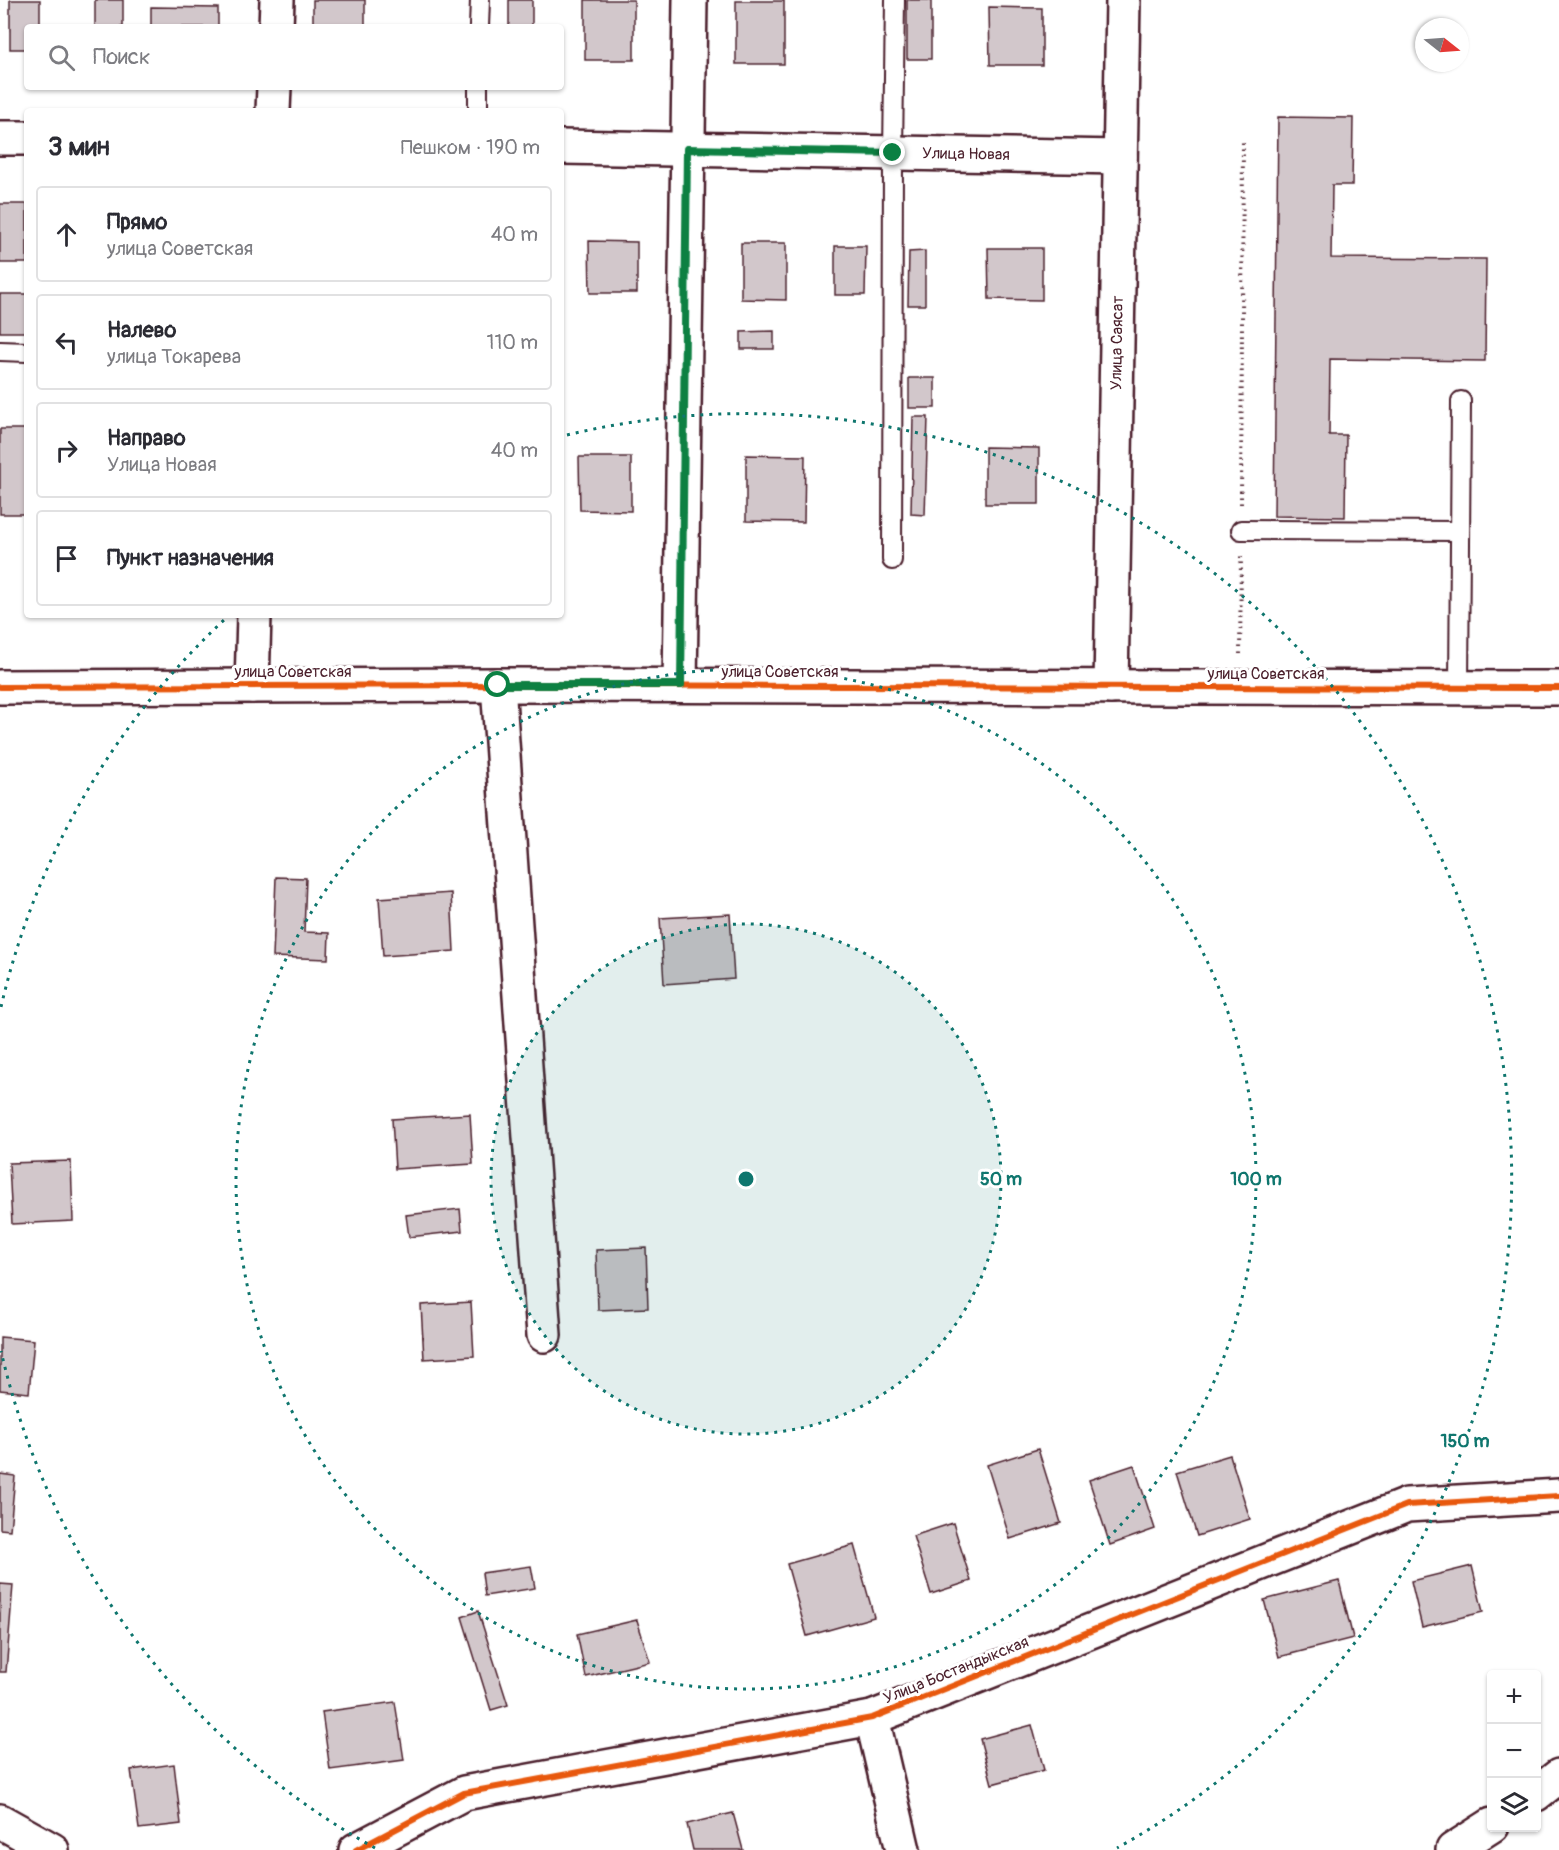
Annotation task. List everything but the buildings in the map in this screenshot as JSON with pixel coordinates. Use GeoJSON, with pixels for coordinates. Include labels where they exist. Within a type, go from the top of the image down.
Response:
{"type":"FeatureCollection","features":[{"type":"Feature","properties":{"kind":"street"},"geometry":{"type":"LineString","coordinates":[[276,24],[278,0]]}},
{"type":"Feature","properties":{"kind":"street"},"geometry":{"type":"LineString","coordinates":[[681,685],[690,0]]}},
{"type":"Feature","properties":{"kind":"street","name":"Улица Саясат"},"geometry":{"type":"LineString","coordinates":[[1111,687],[1122,0]]}},
{"type":"Feature","properties":{"kind":"street"},"geometry":{"type":"LineString","coordinates":[[273,108],[274,90]]}},
{"type":"Feature","properties":{"kind":"street"},"geometry":{"type":"LineString","coordinates":[[0,138],[24,138]]}},
{"type":"Feature","properties":{"kind":"street","name":"Улица Новая"},"geometry":{"type":"LineString","coordinates":[[564,147],[1119,157]]}},
{"type":"Feature","properties":{"kind":"street"},"geometry":{"type":"LineString","coordinates":[[252,686],[254,618]]}},
{"type":"Feature","properties":{"kind":"street"},"geometry":{"type":"LineString","coordinates":[[498,685],[544,1335]]}},
{"type":"Feature","properties":{"kind":"street","name":"улица Советская"},"geometry":{"type":"LineString","coordinates":[[0,687],[681,685],[1559,688]]}},
{"type":"Feature","properties":{"kind":"street","name":"Улица Бостандыкская"},"geometry":{"type":"LineString","coordinates":[[356,1850],[464,1793],[872,1718],[1407,1505],[1559,1496]]}},
{"type":"Feature","properties":{"kind":"street"},"geometry":{"type":"LineString","coordinates":[[872,1718],[903,1850]]}},
{"type":"Feature","properties":{"kind":"street"},"geometry":{"type":"LineString","coordinates":[[1541,1790],[1559,1776]]}},
{"type":"Feature","properties":{"kind":"street"},"geometry":{"type":"LineString","coordinates":[[0,1821],[52,1850]]}},
{"type":"Feature","properties":{"kind":"street"},"geometry":{"type":"LineString","coordinates":[[1453,1850],[1487,1828]]}},
{"type":"Feature","properties":{"kind":"lane"},"geometry":{"type":"LineString","coordinates":[[479,24],[480,0]]}},
{"type":"Feature","properties":{"kind":"lane"},"geometry":{"type":"LineString","coordinates":[[892,560],[895,0]]}},
{"type":"Feature","properties":{"kind":"lane"},"geometry":{"type":"LineString","coordinates":[[478,90],[478,108]]}},
{"type":"Feature","properties":{"kind":"lane"},"geometry":{"type":"LineString","coordinates":[[0,351],[24,352]]}},
{"type":"Feature","properties":{"kind":"lane"},"geometry":{"type":"LineString","coordinates":[[1459,688],[1461,400]]}},
{"type":"Feature","properties":{"kind":"lane"},"geometry":{"type":"LineString","coordinates":[[1241,530],[1460,531]]}},
{"type":"Feature","properties":{"kind":"path"},"geometry":{"type":"LineString","coordinates":[[1240,687],[1243,139]]}},
{"type":"Feature","properties":{"kind":"cycle path"},"geometry":{"type":"LineString","coordinates":[[0,687],[498,685],[1559,688]]}},
{"type":"Feature","properties":{"kind":"cycle path"},"geometry":{"type":"LineString","coordinates":[[356,1850],[464,1793],[872,1718],[1407,1505],[1559,1496]]}},
{"type":"Feature","properties":{"kind":"route"},"geometry":{"type":"LineString","coordinates":[[498,685],[681,685],[687,149],[893,153]]}}]}
